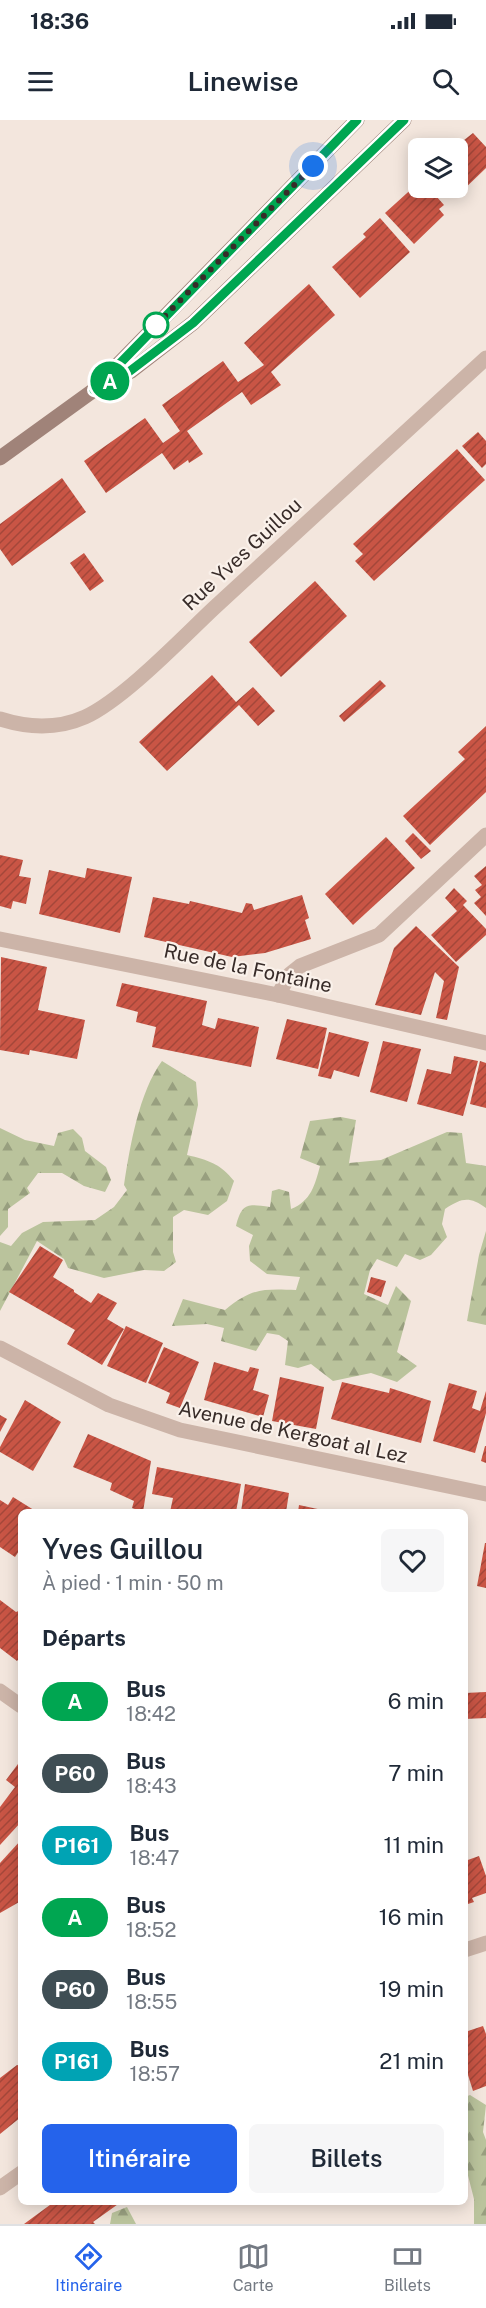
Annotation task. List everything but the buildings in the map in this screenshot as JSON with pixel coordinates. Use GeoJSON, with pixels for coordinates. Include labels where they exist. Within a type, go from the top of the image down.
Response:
{"type":"FeatureCollection","features":[{"type":"Feature","properties":{"kind":"main road"},"geometry":{"type":"LineString","coordinates":[[94,390],[357,120]]}},
{"type":"Feature","properties":{"kind":"main road"},"geometry":{"type":"LineString","coordinates":[[0,458],[94,390],[130,371],[193,323],[404,120]]}},
{"type":"Feature","properties":{"kind":"street","name":"Rue Yves Guillou"},"geometry":{"type":"LineString","coordinates":[[0,720],[30,726],[46,726],[85,716],[101,707],[163,655],[486,358]]}},
{"type":"Feature","properties":{"kind":"street"},"geometry":{"type":"LineString","coordinates":[[278,995],[290,974],[300,966],[379,935],[486,835]]}},
{"type":"Feature","properties":{"kind":"street","name":"Rue de la Fontaine"},"geometry":{"type":"LineString","coordinates":[[0,939],[278,995],[486,1043]]}},
{"type":"Feature","properties":{"kind":"street","name":"Avenue de Kergoat al Lez"},"geometry":{"type":"LineString","coordinates":[[0,1348],[109,1405],[180,1430],[486,1494]]}},
{"type":"Feature","properties":{"kind":"street"},"geometry":{"type":"LineString","coordinates":[[0,1690],[18,1704]]}},
{"type":"Feature","properties":{"kind":"street"},"geometry":{"type":"LineString","coordinates":[[468,1949],[486,1943]]}},
{"type":"Feature","properties":{"kind":"street"},"geometry":{"type":"LineString","coordinates":[[0,2188],[18,2175]]}},
{"type":"Feature","properties":{"kind":"green space"},"geometry":{"type":"Polygon","coordinates":[[[162,1061],[196,1082],[198,1105],[187,1155],[213,1164],[229,1175],[234,1181],[227,1201],[208,1215],[184,1210],[173,1217],[173,1252],[176,1262],[164,1271],[144,1270],[104,1278],[68,1268],[64,1259],[37,1241],[0,1311],[0,1242],[11,1246],[22,1233],[43,1222],[95,1220],[114,1207],[127,1190],[124,1185],[129,1154],[141,1104],[162,1061]]]}},
{"type":"Feature","properties":{"kind":"green space"},"geometry":{"type":"Polygon","coordinates":[[[341,1117],[356,1120],[349,1163],[381,1160],[447,1132],[462,1133],[466,1163],[486,1166],[486,1208],[470,1200],[451,1205],[445,1209],[442,1224],[447,1237],[431,1255],[420,1260],[405,1254],[397,1267],[377,1259],[370,1270],[364,1294],[388,1305],[396,1286],[411,1301],[397,1352],[417,1366],[397,1382],[371,1373],[333,1381],[311,1364],[298,1368],[285,1365],[288,1341],[279,1335],[267,1333],[256,1351],[221,1341],[224,1328],[207,1324],[172,1326],[183,1299],[225,1310],[243,1297],[258,1291],[296,1290],[300,1277],[267,1274],[250,1261],[249,1246],[253,1235],[236,1226],[241,1212],[247,1206],[270,1207],[272,1191],[279,1189],[289,1192],[291,1209],[308,1197],[320,1166],[300,1158],[310,1121],[341,1117]]]}},
{"type":"Feature","properties":{"kind":"green space"},"geometry":{"type":"Polygon","coordinates":[[[0,1128],[25,1140],[54,1146],[58,1133],[73,1129],[82,1138],[85,1151],[106,1167],[111,1180],[105,1192],[84,1186],[62,1173],[38,1173],[27,1188],[30,1193],[8,1209],[8,1227],[0,1236],[0,1128]]]}},
{"type":"Feature","properties":{"kind":"green space"},"geometry":{"type":"Polygon","coordinates":[[[486,1231],[486,1325],[467,1321],[479,1255],[486,1231]]]}},
{"type":"Feature","properties":{"kind":"green space"},"geometry":{"type":"Polygon","coordinates":[[[468,2096],[486,2105],[483,2132],[486,2140],[486,2224],[474,2224],[474,2199],[468,2176],[468,2096]]]}},
{"type":"Feature","properties":{"kind":"green space"},"geometry":{"type":"Polygon","coordinates":[[[127,2207],[136,2224],[110,2224],[112,2213],[127,2207]]]}},
{"type":"Feature","properties":{"kind":"bus line","name":"A"},"geometry":{"type":"LineString","coordinates":[[357,120],[120,360],[94,390],[130,371],[193,323],[404,120]]}},
{"type":"Feature","properties":{"kind":"route"},"geometry":{"type":"LineString","coordinates":[[156,325],[153,328],[313,166]]}}]}
